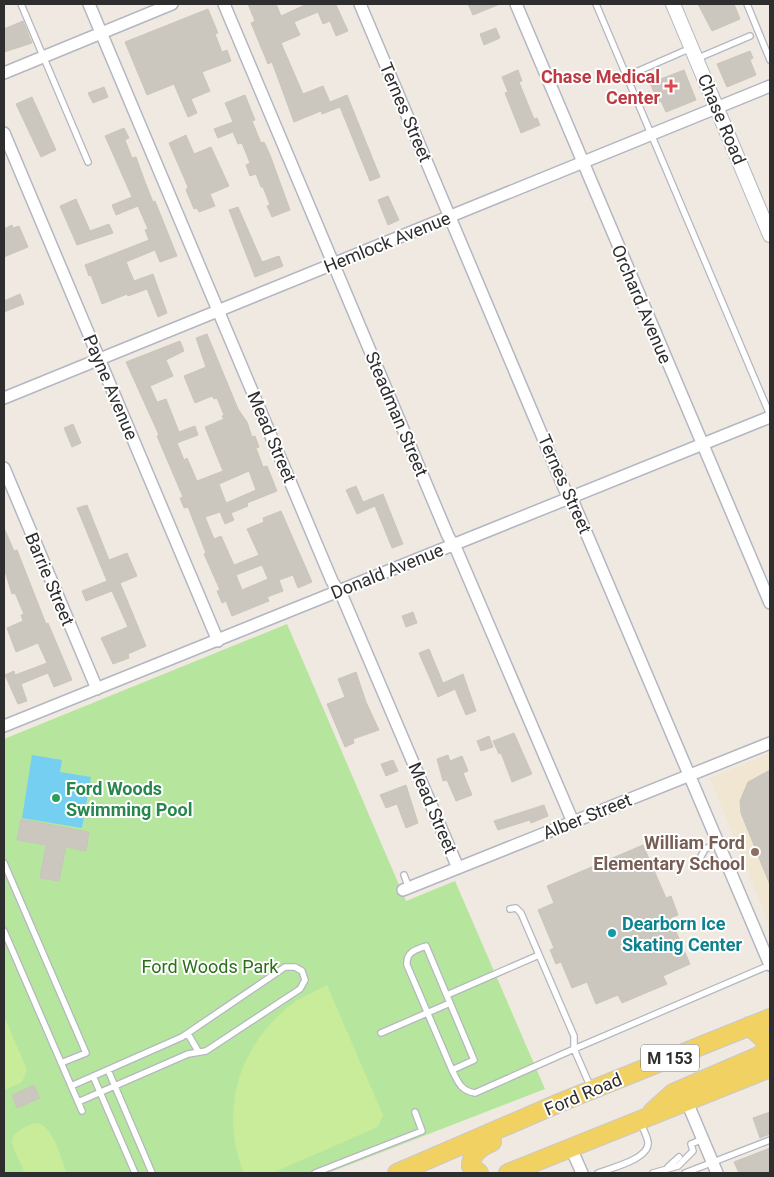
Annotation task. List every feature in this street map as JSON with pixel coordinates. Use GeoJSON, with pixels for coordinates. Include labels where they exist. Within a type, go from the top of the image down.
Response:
{"type":"FeatureCollection","features":[{"type":"Feature","properties":{"kind":"main road","name":"Ford Road"},"geometry":{"type":"LineString","coordinates":[[397,1173],[587,1091],[770,1018]]}},
{"type":"Feature","properties":{"kind":"main road"},"geometry":{"type":"LineString","coordinates":[[645,1124],[673,1093],[761,1055],[767,1047],[766,1041],[749,1026]]}},
{"type":"Feature","properties":{"kind":"main road","name":"M 153"},"geometry":{"type":"LineString","coordinates":[[508,1173],[571,1148],[645,1124],[687,1102],[770,1068]]}},
{"type":"Feature","properties":{"kind":"main road"},"geometry":{"type":"LineString","coordinates":[[479,1173],[471,1166],[471,1158],[475,1153],[486,1145],[556,1112],[587,1091]]}},
{"type":"Feature","properties":{"kind":"street","name":"Mead Street"},"geometry":{"type":"LineString","coordinates":[[89,4],[218,310],[458,868]]}},
{"type":"Feature","properties":{"kind":"street"},"geometry":{"type":"LineString","coordinates":[[4,73],[172,4]]}},
{"type":"Feature","properties":{"kind":"street","name":"Steadman Street"},"geometry":{"type":"LineString","coordinates":[[224,4],[573,822]]}},
{"type":"Feature","properties":{"kind":"street","name":"Ternes Street"},"geometry":{"type":"LineString","coordinates":[[360,4],[770,965]]}},
{"type":"Feature","properties":{"kind":"street","name":"Orchard Avenue"},"geometry":{"type":"LineString","coordinates":[[516,4],[770,603]]}},
{"type":"Feature","properties":{"kind":"street","name":"Chase Road"},"geometry":{"type":"LineString","coordinates":[[673,4],[770,235]]}},
{"type":"Feature","properties":{"kind":"street","name":"Hemlock Avenue"},"geometry":{"type":"LineString","coordinates":[[4,398],[770,86]]}},
{"type":"Feature","properties":{"kind":"street","name":"Payne Avenue"},"geometry":{"type":"LineString","coordinates":[[4,134],[218,641]]}},
{"type":"Feature","properties":{"kind":"street","name":"Donald Avenue"},"geometry":{"type":"LineString","coordinates":[[4,726],[770,416]]}},
{"type":"Feature","properties":{"kind":"street","name":"Barrie Street"},"geometry":{"type":"LineString","coordinates":[[4,468],[97,689]]}},
{"type":"Feature","properties":{"kind":"street","name":"Alber Street"},"geometry":{"type":"LineString","coordinates":[[406,889],[770,743]]}},
{"type":"Feature","properties":{"kind":"street"},"geometry":{"type":"LineString","coordinates":[[687,1102],[715,1168]]}},
{"type":"Feature","properties":{"kind":"street"},"geometry":{"type":"LineString","coordinates":[[571,1148],[582,1173]]}},
{"type":"Feature","properties":{"kind":"lane"},"geometry":{"type":"LineString","coordinates":[[21,4],[88,162]]}},
{"type":"Feature","properties":{"kind":"lane"},"geometry":{"type":"LineString","coordinates":[[596,4],[770,416]]}},
{"type":"Feature","properties":{"kind":"lane"},"geometry":{"type":"LineString","coordinates":[[747,4],[770,60]]}},
{"type":"Feature","properties":{"kind":"lane"},"geometry":{"type":"LineString","coordinates":[[626,76],[750,36]]}},
{"type":"Feature","properties":{"kind":"lane"},"geometry":{"type":"LineString","coordinates":[[699,860],[705,849],[718,843]]}},
{"type":"Feature","properties":{"kind":"lane"},"geometry":{"type":"LineString","coordinates":[[4,862],[86,1053],[61,1063]]}},
{"type":"Feature","properties":{"kind":"lane"},"geometry":{"type":"LineString","coordinates":[[404,876],[406,889]]}},
{"type":"Feature","properties":{"kind":"lane"},"geometry":{"type":"LineString","coordinates":[[510,909],[516,908],[521,913],[574,1036],[574,1049],[587,1091]]}},
{"type":"Feature","properties":{"kind":"lane"},"geometry":{"type":"LineString","coordinates":[[4,931],[82,1111]]}},
{"type":"Feature","properties":{"kind":"lane"},"geometry":{"type":"LineString","coordinates":[[452,1070],[474,1060],[426,946],[410,953],[407,958],[407,965],[452,1070],[466,1092],[475,1093],[770,965]]}},
{"type":"Feature","properties":{"kind":"lane"},"geometry":{"type":"LineString","coordinates":[[447,995],[539,955]]}},
{"type":"Feature","properties":{"kind":"lane"},"geometry":{"type":"LineString","coordinates":[[70,1086],[188,1034],[193,1028],[285,967],[294,966],[302,971],[305,980],[300,989],[206,1051],[198,1051],[78,1102]]}},
{"type":"Feature","properties":{"kind":"lane"},"geometry":{"type":"LineString","coordinates":[[381,1033],[450,1003]]}},
{"type":"Feature","properties":{"kind":"lane"},"geometry":{"type":"LineString","coordinates":[[188,1034],[198,1051]]}},
{"type":"Feature","properties":{"kind":"lane"},"geometry":{"type":"LineString","coordinates":[[108,1070],[152,1173]]}},
{"type":"Feature","properties":{"kind":"lane"},"geometry":{"type":"LineString","coordinates":[[92,1076],[134,1173]]}},
{"type":"Feature","properties":{"kind":"lane"},"geometry":{"type":"LineString","coordinates":[[316,1173],[422,1131],[415,1112]]}},
{"type":"Feature","properties":{"kind":"lane"},"geometry":{"type":"LineString","coordinates":[[598,1173],[640,1157],[646,1150],[648,1142],[645,1124]]}},
{"type":"Feature","properties":{"kind":"lane"},"geometry":{"type":"LineString","coordinates":[[685,1150],[691,1144],[703,1139]]}},
{"type":"Feature","properties":{"kind":"lane"},"geometry":{"type":"LineString","coordinates":[[685,1173],[715,1168],[770,1140]]}},
{"type":"Feature","properties":{"kind":"lane"},"geometry":{"type":"LineString","coordinates":[[653,1173],[682,1164],[693,1151],[691,1144]]}},
{"type":"Feature","properties":{"kind":"lane"},"geometry":{"type":"LineString","coordinates":[[668,1167],[679,1157]]}},
{"type":"Feature","properties":{"kind":"shaded area","name":"William Ford Elementary School"},"geometry":{"type":"Polygon","coordinates":[[[770,753],[770,926],[710,778],[770,753]]]}},
{"type":"Feature","properties":{"kind":"green space","name":"Ford Woods Park"},"geometry":{"type":"Polygon","coordinates":[[[287,624],[406,901],[455,881],[545,1089],[328,1173],[4,1173],[4,739],[287,624]]]}},
{"type":"Feature","properties":{"kind":"green space"},"geometry":{"type":"Polygon","coordinates":[[[327,985],[383,1115],[378,1127],[272,1173],[244,1173],[237,1151],[233,1128],[234,1105],[238,1083],[245,1062],[256,1042],[270,1024],[291,1004],[327,985]]]}},
{"type":"Feature","properties":{"kind":"green space"},"geometry":{"type":"Polygon","coordinates":[[[4,1016],[27,1070],[22,1082],[4,1090],[4,1016]]]}},
{"type":"Feature","properties":{"kind":"green space"},"geometry":{"type":"Polygon","coordinates":[[[34,1123],[41,1124],[51,1135],[67,1173],[25,1173],[12,1143],[17,1133],[34,1123]]]}},
{"type":"Feature","properties":{"kind":"water","name":"Ford Woods Swimming Pool"},"geometry":{"type":"Polygon","coordinates":[[[32,755],[62,760],[60,772],[91,777],[82,828],[22,818],[32,755]]]}},
{"type":"Feature","properties":{"kind":"building"},"geometry":{"type":"Polygon","coordinates":[[[248,4],[276,4],[281,16],[307,4],[338,4],[336,5],[348,31],[336,36],[330,21],[323,24],[318,12],[294,22],[300,35],[281,43],[303,94],[323,86],[330,102],[347,95],[380,177],[370,181],[340,107],[322,114],[321,111],[294,122],[272,62],[268,64],[251,23],[255,21],[248,4]]]}},
{"type":"Feature","properties":{"kind":"building"},"geometry":{"type":"Polygon","coordinates":[[[468,4],[500,4],[473,15],[468,4]]]}},
{"type":"Feature","properties":{"kind":"building"},"geometry":{"type":"Polygon","coordinates":[[[698,4],[734,4],[740,19],[712,31],[698,4]]]}},
{"type":"Feature","properties":{"kind":"building"},"geometry":{"type":"Polygon","coordinates":[[[208,9],[218,33],[215,34],[222,52],[227,50],[231,61],[202,72],[210,91],[191,99],[197,113],[188,117],[174,84],[147,95],[125,42],[208,9]]]}},
{"type":"Feature","properties":{"kind":"building"},"geometry":{"type":"Polygon","coordinates":[[[23,21],[32,43],[4,52],[4,29],[23,21]]]}},
{"type":"Feature","properties":{"kind":"building"},"geometry":{"type":"Polygon","coordinates":[[[496,28],[500,38],[484,45],[480,34],[496,28]]]}},
{"type":"Feature","properties":{"kind":"building"},"geometry":{"type":"Polygon","coordinates":[[[750,51],[753,58],[750,60],[756,75],[727,87],[717,64],[750,51]]]}},
{"type":"Feature","properties":{"kind":"building"},"geometry":{"type":"Polygon","coordinates":[[[518,70],[522,81],[519,82],[534,119],[537,118],[540,125],[521,133],[505,93],[508,92],[502,77],[518,70]]]}},
{"type":"Feature","properties":{"kind":"building","name":"Chase Medical Center"},"geometry":{"type":"Polygon","coordinates":[[[684,70],[696,100],[666,112],[661,101],[658,102],[650,83],[684,70]]]}},
{"type":"Feature","properties":{"kind":"building"},"geometry":{"type":"Polygon","coordinates":[[[104,87],[108,97],[93,103],[88,93],[104,87]]]}},
{"type":"Feature","properties":{"kind":"building"},"geometry":{"type":"Polygon","coordinates":[[[245,95],[255,120],[252,121],[261,143],[264,142],[270,155],[290,210],[272,217],[267,206],[270,205],[263,187],[261,187],[256,174],[250,176],[246,165],[250,163],[242,143],[238,144],[233,132],[218,138],[214,129],[233,122],[225,103],[245,95]]]}},
{"type":"Feature","properties":{"kind":"building"},"geometry":{"type":"Polygon","coordinates":[[[32,97],[56,150],[41,157],[16,104],[32,97]]]}},
{"type":"Feature","properties":{"kind":"building"},"geometry":{"type":"Polygon","coordinates":[[[124,128],[129,138],[125,140],[132,158],[136,157],[153,202],[155,201],[177,256],[160,262],[155,250],[126,262],[134,281],[153,274],[167,313],[158,317],[147,289],[128,296],[127,294],[102,304],[91,275],[89,276],[85,265],[149,240],[145,230],[148,229],[138,206],[116,215],[112,205],[132,197],[105,136],[124,128]]]}},
{"type":"Feature","properties":{"kind":"building"},"geometry":{"type":"Polygon","coordinates":[[[186,135],[194,154],[211,147],[229,186],[210,194],[215,206],[199,212],[197,208],[194,209],[186,190],[188,187],[169,143],[186,135]]]}},
{"type":"Feature","properties":{"kind":"building"},"geometry":{"type":"Polygon","coordinates":[[[388,196],[399,220],[388,225],[378,200],[388,196]]]}},
{"type":"Feature","properties":{"kind":"building"},"geometry":{"type":"Polygon","coordinates":[[[76,199],[90,231],[109,224],[113,233],[77,245],[60,206],[76,199]]]}},
{"type":"Feature","properties":{"kind":"building"},"geometry":{"type":"Polygon","coordinates":[[[238,207],[262,262],[279,256],[283,266],[255,277],[229,210],[238,207]]]}},
{"type":"Feature","properties":{"kind":"building"},"geometry":{"type":"Polygon","coordinates":[[[12,225],[13,228],[19,226],[28,247],[4,257],[4,229],[12,225]]]}},
{"type":"Feature","properties":{"kind":"building"},"geometry":{"type":"Polygon","coordinates":[[[20,294],[24,304],[4,312],[4,301],[20,294]]]}},
{"type":"Feature","properties":{"kind":"building"},"geometry":{"type":"Polygon","coordinates":[[[207,334],[238,409],[247,422],[252,437],[255,436],[259,447],[256,448],[263,467],[267,466],[277,491],[247,503],[248,506],[231,513],[234,520],[225,524],[220,512],[205,517],[214,539],[221,536],[234,565],[259,555],[247,529],[264,522],[263,518],[281,511],[312,582],[298,588],[293,575],[279,580],[283,591],[267,597],[269,601],[232,616],[226,601],[222,603],[217,591],[220,590],[204,554],[206,553],[188,507],[184,508],[180,498],[183,497],[157,436],[159,435],[126,362],[180,341],[184,351],[166,360],[173,376],[150,386],[157,402],[166,399],[179,432],[195,426],[198,435],[177,443],[184,460],[187,458],[197,481],[223,471],[205,427],[224,419],[222,416],[224,415],[217,398],[214,399],[212,396],[195,403],[184,376],[206,367],[196,338],[207,334]],[[249,471],[219,484],[226,503],[256,490],[249,471]],[[262,565],[236,575],[242,590],[268,579],[262,565]]]}},
{"type":"Feature","properties":{"kind":"building"},"geometry":{"type":"Polygon","coordinates":[[[73,424],[81,443],[72,447],[64,428],[73,424]]]}},
{"type":"Feature","properties":{"kind":"building"},"geometry":{"type":"Polygon","coordinates":[[[356,486],[363,502],[383,494],[403,544],[392,548],[375,506],[357,514],[346,490],[356,486]]]}},
{"type":"Feature","properties":{"kind":"building"},"geometry":{"type":"Polygon","coordinates":[[[87,505],[109,560],[127,553],[137,576],[120,583],[146,646],[128,654],[129,658],[113,664],[101,638],[128,627],[112,591],[86,601],[82,591],[107,581],[77,508],[87,505]]]}},
{"type":"Feature","properties":{"kind":"building"},"geometry":{"type":"Polygon","coordinates":[[[4,528],[14,551],[17,550],[46,624],[48,623],[72,680],[54,687],[48,673],[21,684],[27,701],[18,704],[5,675],[14,671],[15,675],[47,663],[38,643],[16,652],[7,628],[23,621],[21,615],[24,614],[15,593],[12,594],[4,568],[4,528]]]}},
{"type":"Feature","properties":{"kind":"building"},"geometry":{"type":"Polygon","coordinates":[[[413,612],[417,623],[406,627],[402,616],[413,612]]]}},
{"type":"Feature","properties":{"kind":"building"},"geometry":{"type":"Polygon","coordinates":[[[429,649],[443,683],[463,674],[476,711],[466,715],[455,689],[438,697],[419,653],[429,649]]]}},
{"type":"Feature","properties":{"kind":"building"},"geometry":{"type":"Polygon","coordinates":[[[356,672],[366,702],[379,730],[353,739],[354,743],[345,747],[327,704],[345,697],[338,679],[356,672]]]}},
{"type":"Feature","properties":{"kind":"building"},"geometry":{"type":"Polygon","coordinates":[[[514,733],[532,774],[512,782],[501,753],[499,754],[493,741],[514,733]]]}},
{"type":"Feature","properties":{"kind":"building"},"geometry":{"type":"Polygon","coordinates":[[[489,736],[493,747],[481,751],[477,741],[489,736]]]}},
{"type":"Feature","properties":{"kind":"building"},"geometry":{"type":"Polygon","coordinates":[[[448,755],[450,761],[462,756],[468,771],[463,773],[472,795],[456,801],[447,780],[443,781],[437,759],[448,755]]]}},
{"type":"Feature","properties":{"kind":"building"},"geometry":{"type":"Polygon","coordinates":[[[393,760],[398,771],[386,776],[381,764],[393,760]]]}},
{"type":"Feature","properties":{"kind":"building","name":"William Ford Elementary School"},"geometry":{"type":"Polygon","coordinates":[[[770,770],[770,885],[741,813],[740,801],[748,782],[770,770]]]}},
{"type":"Feature","properties":{"kind":"building"},"geometry":{"type":"Polygon","coordinates":[[[406,785],[418,823],[406,828],[397,804],[386,808],[380,795],[406,785]]]}},
{"type":"Feature","properties":{"kind":"building"},"geometry":{"type":"Polygon","coordinates":[[[544,805],[548,816],[531,823],[530,820],[498,830],[494,821],[544,805]]]}},
{"type":"Feature","properties":{"kind":"building"},"geometry":{"type":"Polygon","coordinates":[[[21,819],[89,832],[86,851],[66,847],[59,881],[40,878],[46,845],[17,840],[21,819]]]}},
{"type":"Feature","properties":{"kind":"building","name":"Dearborn Ice Skating Center"},"geometry":{"type":"Polygon","coordinates":[[[643,845],[666,898],[671,896],[678,915],[670,918],[690,964],[663,976],[667,984],[622,1003],[618,995],[596,1004],[587,982],[572,988],[561,962],[556,964],[550,950],[554,948],[538,910],[554,903],[547,886],[643,845]]]}},
{"type":"Feature","properties":{"kind":"building"},"geometry":{"type":"Polygon","coordinates":[[[34,1085],[40,1098],[17,1108],[12,1095],[34,1085]]]}},
{"type":"Feature","properties":{"kind":"building"},"geometry":{"type":"Polygon","coordinates":[[[770,1112],[770,1134],[760,1138],[753,1118],[770,1112]]]}},
{"type":"Feature","properties":{"kind":"building"},"geometry":{"type":"Polygon","coordinates":[[[770,1148],[770,1173],[739,1173],[734,1162],[770,1148]]]}},
{"type":"Feature","properties":{"kind":"place","name":"Chase Medical Center"},"geometry":{"type":"Point","coordinates":[671,86]}},
{"type":"Feature","properties":{"kind":"place","name":"Ford Woods Swimming Pool"},"geometry":{"type":"Point","coordinates":[56,798]}},
{"type":"Feature","properties":{"kind":"place","name":"William Ford Elementary School"},"geometry":{"type":"Point","coordinates":[755,852]}},
{"type":"Feature","properties":{"kind":"place","name":"Dearborn Ice Skating Center"},"geometry":{"type":"Point","coordinates":[612,933]}}]}
